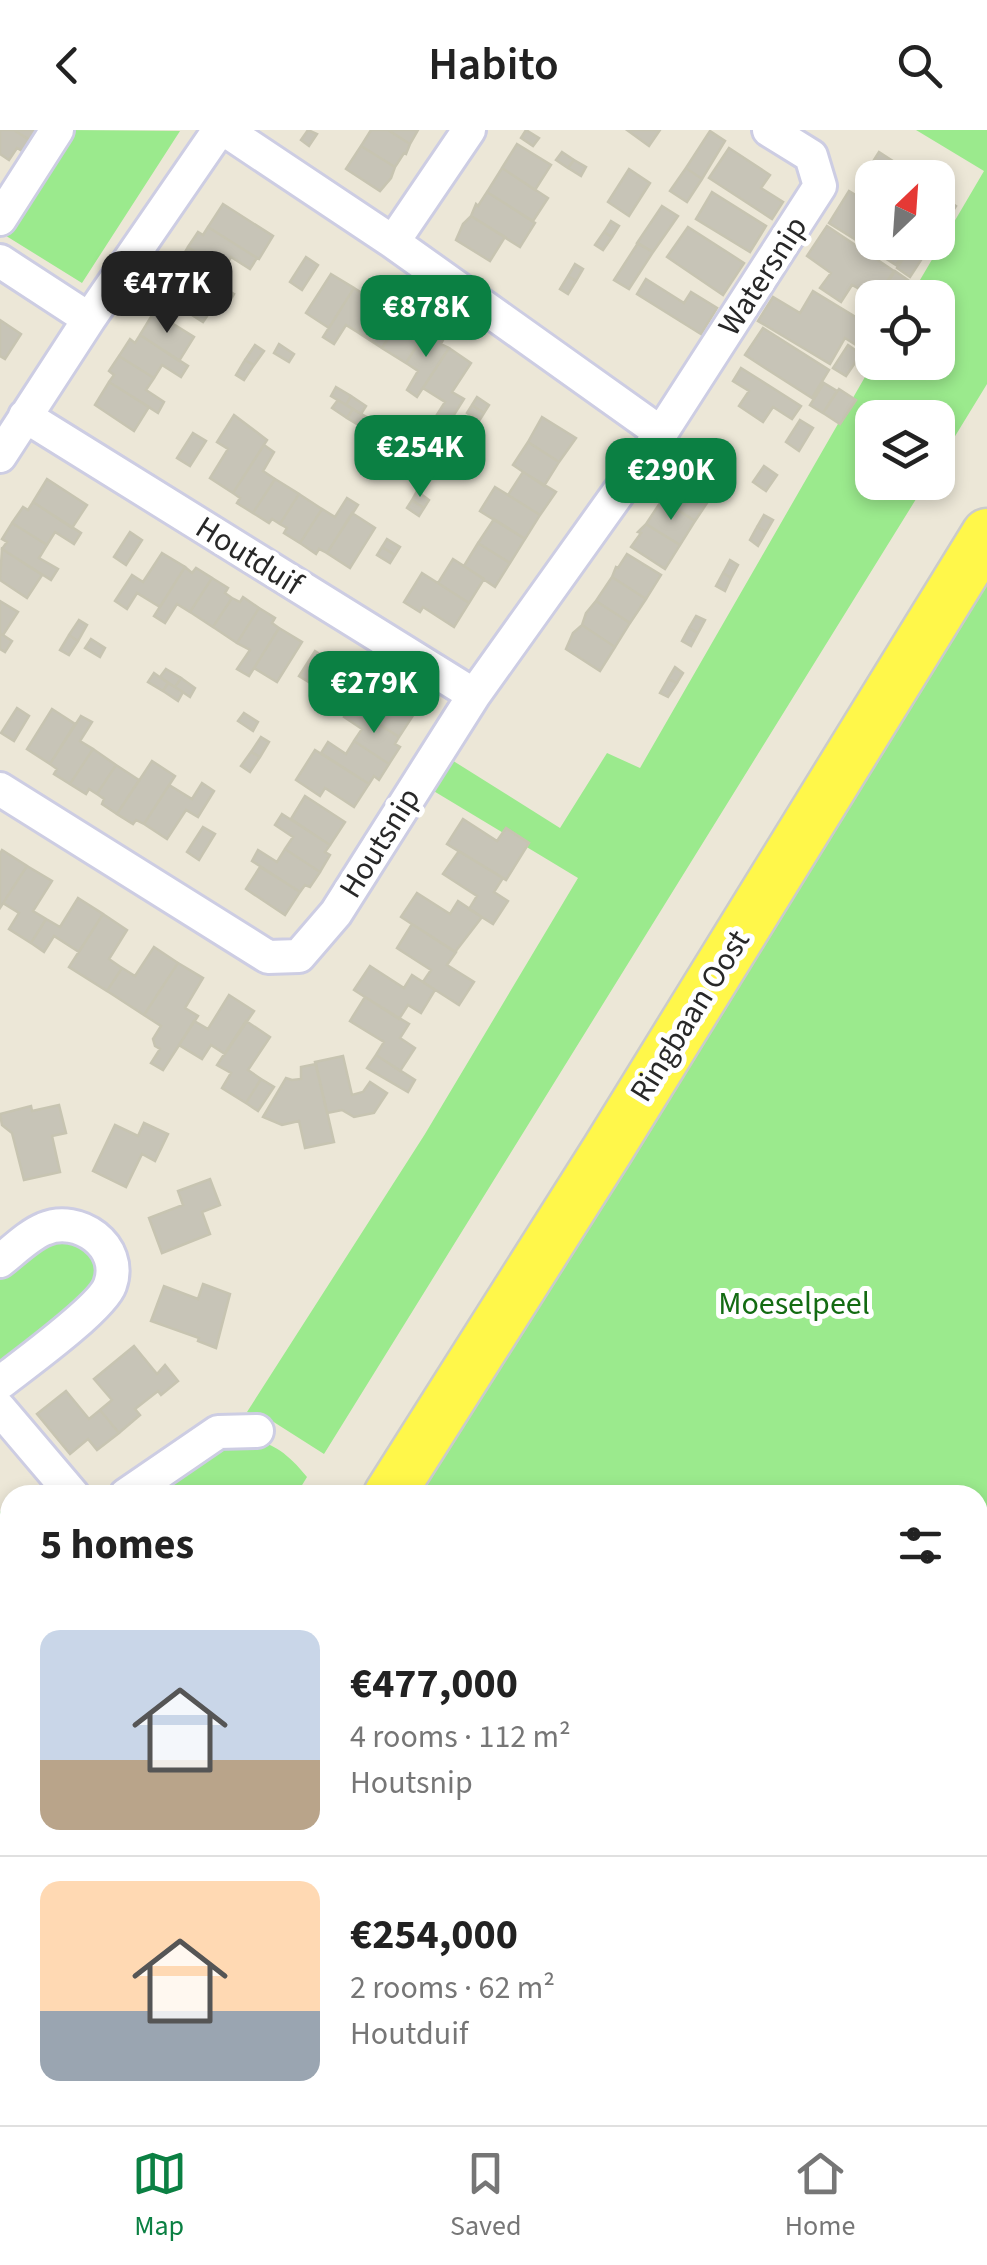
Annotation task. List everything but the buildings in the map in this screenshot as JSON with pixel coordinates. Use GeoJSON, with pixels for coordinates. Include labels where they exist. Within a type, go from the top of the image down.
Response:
{"type":"FeatureCollection","features":[{"type":"Feature","properties":{"kind":"main road","name":"Ringbaan Oost"},"geometry":{"type":"LineString","coordinates":[[395,1485],[598,1166],[987,534]]}},
{"type":"Feature","properties":{"kind":"street"},"geometry":{"type":"LineString","coordinates":[[0,219],[57,130]]}},
{"type":"Feature","properties":{"kind":"street"},"geometry":{"type":"LineString","coordinates":[[0,456],[89,318],[222,130],[394,242],[661,434]]}},
{"type":"Feature","properties":{"kind":"street"},"geometry":{"type":"LineString","coordinates":[[394,242],[468,130]]}},
{"type":"Feature","properties":{"kind":"street","name":"Watersnip"},"geometry":{"type":"LineString","coordinates":[[661,434],[820,186],[811,156],[769,130]]}},
{"type":"Feature","properties":{"kind":"street"},"geometry":{"type":"LineString","coordinates":[[0,261],[89,318]]}},
{"type":"Feature","properties":{"kind":"street","name":"Houtduif"},"geometry":{"type":"LineString","coordinates":[[25,416],[474,695]]}},
{"type":"Feature","properties":{"kind":"street","name":"Houtsnip"},"geometry":{"type":"LineString","coordinates":[[0,789],[268,958],[299,956],[336,913],[474,695],[661,434]]}},
{"type":"Feature","properties":{"kind":"street"},"geometry":{"type":"LineString","coordinates":[[0,1261],[43,1229],[69,1223],[100,1239],[113,1265],[110,1288],[85,1314],[0,1384]]}},
{"type":"Feature","properties":{"kind":"street"},"geometry":{"type":"LineString","coordinates":[[0,1410],[64,1485]]}},
{"type":"Feature","properties":{"kind":"street"},"geometry":{"type":"LineString","coordinates":[[141,1485],[218,1432],[257,1431]]}},
{"type":"Feature","properties":{"kind":"green space"},"geometry":{"type":"Polygon","coordinates":[[[68,130],[180,131],[82,283],[3,234],[68,130]]]}},
{"type":"Feature","properties":{"kind":"green space"},"geometry":{"type":"Polygon","coordinates":[[[916,130],[987,130],[987,384],[955,436],[955,400],[855,400],[855,500],[915,500],[324,1454],[269,1419],[247,1412],[425,1134],[578,878],[427,787],[447,757],[560,828],[607,753],[640,768],[863,380],[955,380],[955,280],[920,280],[932,260],[955,260],[955,220],[984,171],[916,130]]]}},
{"type":"Feature","properties":{"kind":"green space","name":"Moeselpeel"},"geometry":{"type":"Polygon","coordinates":[[[987,568],[987,1485],[424,1485],[987,568]]]}},
{"type":"Feature","properties":{"kind":"green space"},"geometry":{"type":"Polygon","coordinates":[[[64,1236],[88,1247],[99,1270],[90,1292],[0,1362],[0,1278],[50,1240],[64,1236]]]}},
{"type":"Feature","properties":{"kind":"green space"},"geometry":{"type":"Polygon","coordinates":[[[214,1438],[243,1439],[276,1448],[307,1477],[302,1485],[143,1485],[214,1438]]]}}]}
